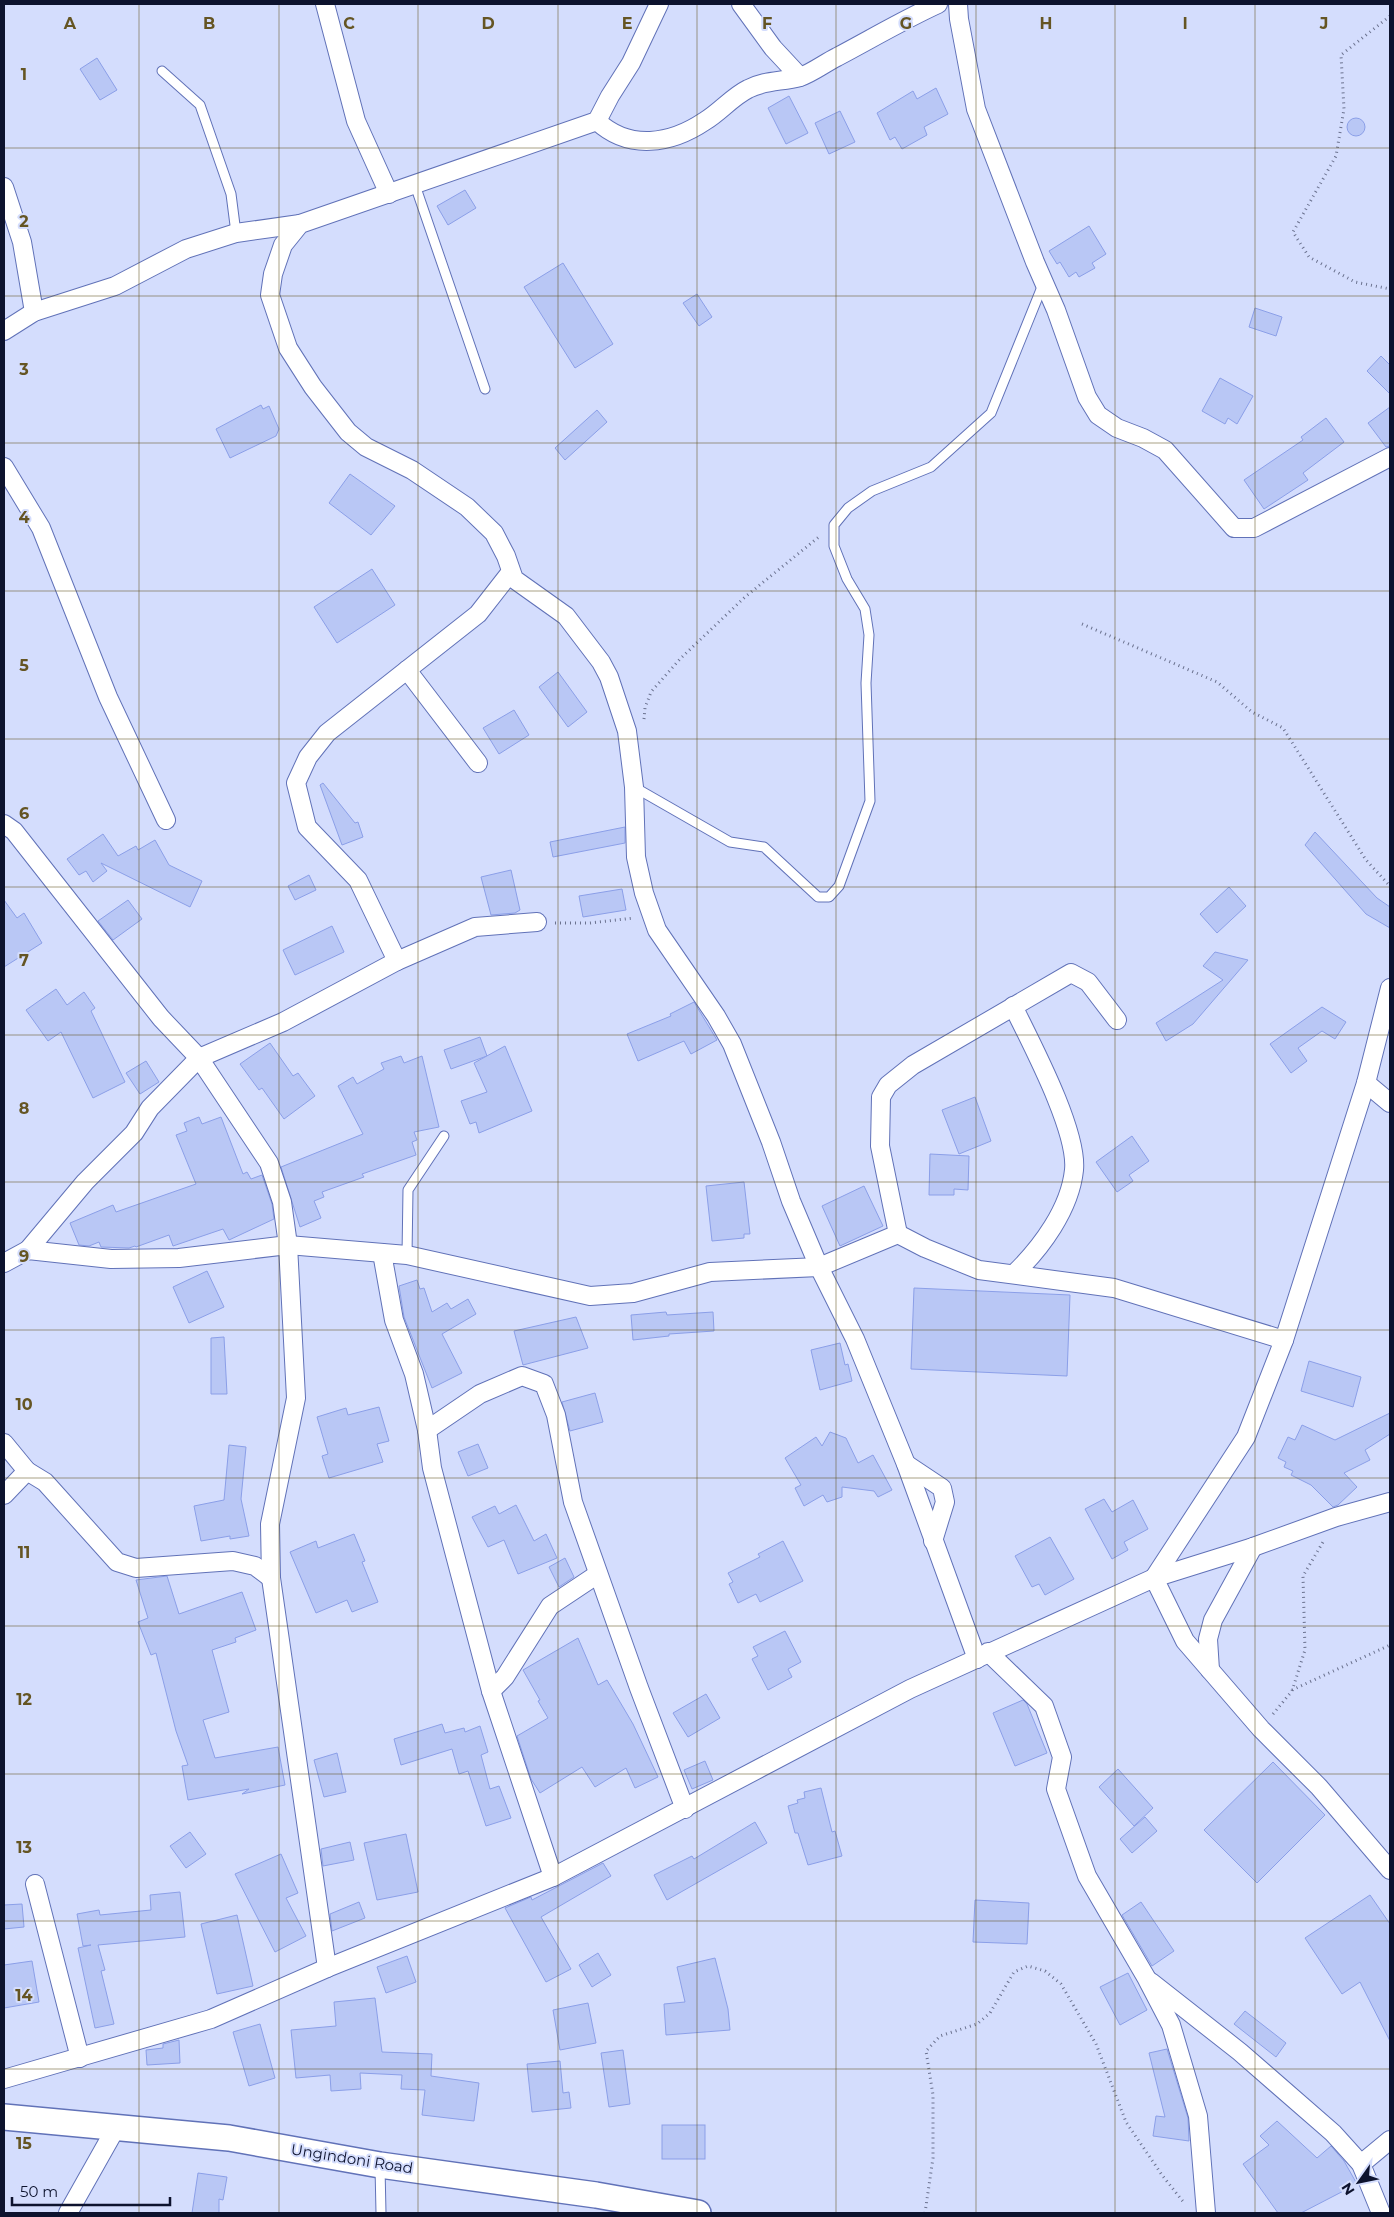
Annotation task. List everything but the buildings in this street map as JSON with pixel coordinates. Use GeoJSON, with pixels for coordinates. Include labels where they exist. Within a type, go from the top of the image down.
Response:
{"type":"FeatureCollection","features":[{"type":"Feature","properties":{"kind":"main road","name":"Ungindoni Road"},"geometry":{"type":"LineString","coordinates":[[4,2117],[117,2126],[229,2138],[380,2165],[596,2195],[698,2213]]}},
{"type":"Feature","properties":{"kind":"street"},"geometry":{"type":"LineString","coordinates":[[325,4],[356,121],[389,194]]}},
{"type":"Feature","properties":{"kind":"street"},"geometry":{"type":"LineString","coordinates":[[4,331],[34,312],[115,286],[186,249],[236,233],[300,224],[597,121],[631,63],[659,4]]}},
{"type":"Feature","properties":{"kind":"street"},"geometry":{"type":"LineString","coordinates":[[741,4],[773,48],[800,76]]}},
{"type":"Feature","properties":{"kind":"street"},"geometry":{"type":"LineString","coordinates":[[597,121],[618,136],[636,141],[658,142],[680,136],[707,121],[725,104],[748,89],[770,81],[800,76],[906,18],[938,4]]}},
{"type":"Feature","properties":{"kind":"street"},"geometry":{"type":"LineString","coordinates":[[958,4],[959,19],[976,110],[1056,310],[1087,397],[1098,415],[1117,428],[1143,438],[1165,450],[1234,528],[1254,528],[1390,457]]}},
{"type":"Feature","properties":{"kind":"street"},"geometry":{"type":"LineString","coordinates":[[4,187],[22,242],[34,312]]}},
{"type":"Feature","properties":{"kind":"street"},"geometry":{"type":"LineString","coordinates":[[300,224],[283,245],[273,274],[270,295],[288,348],[314,387],[348,432],[366,447],[412,470],[467,507],[494,533],[506,556],[510,573],[514,579],[566,616],[601,662],[609,677],[627,731],[634,787],[636,857],[644,893],[657,930],[716,1016],[732,1044],[819,1267],[855,1339],[906,1464],[933,1541],[983,1656],[1044,1706],[1062,1757],[1056,1789],[1087,1876],[1147,1979],[1171,2025],[1198,2116],[1206,2213]]}},
{"type":"Feature","properties":{"kind":"street"},"geometry":{"type":"LineString","coordinates":[[4,467],[41,528],[108,697],[166,820]]}},
{"type":"Feature","properties":{"kind":"street"},"geometry":{"type":"LineString","coordinates":[[397,961],[358,880],[307,827],[296,783],[308,757],[327,733],[478,614],[510,573]]}},
{"type":"Feature","properties":{"kind":"street"},"geometry":{"type":"LineString","coordinates":[[407,670],[478,763]]}},
{"type":"Feature","properties":{"kind":"street"},"geometry":{"type":"LineString","coordinates":[[4,824],[14,831],[162,1018],[199,1058],[269,1163],[282,1202],[288,1245],[296,1398],[270,1524],[271,1578],[327,1968]]}},
{"type":"Feature","properties":{"kind":"street"},"geometry":{"type":"LineString","coordinates":[[4,1263],[28,1250],[85,1182],[134,1133],[150,1108],[199,1058],[283,1022],[397,961],[475,927],[537,922]]}},
{"type":"Feature","properties":{"kind":"street"},"geometry":{"type":"LineString","coordinates":[[898,1234],[880,1146],[882,1097],[888,1085],[913,1065],[1071,973],[1088,982],[1117,1020]]}},
{"type":"Feature","properties":{"kind":"street"},"geometry":{"type":"LineString","coordinates":[[1154,1578],[1246,1437],[1284,1340],[1366,1083],[1390,988]]}},
{"type":"Feature","properties":{"kind":"street"},"geometry":{"type":"LineString","coordinates":[[1013,1006],[1053,1093],[1070,1140],[1074,1169],[1069,1194],[1047,1237],[1029,1260],[1014,1274]]}},
{"type":"Feature","properties":{"kind":"street"},"geometry":{"type":"LineString","coordinates":[[1366,1083],[1390,1103]]}},
{"type":"Feature","properties":{"kind":"street"},"geometry":{"type":"LineString","coordinates":[[28,1250],[110,1259],[179,1258],[288,1245],[407,1255],[590,1296],[633,1293],[710,1272],[819,1267],[898,1234]]}},
{"type":"Feature","properties":{"kind":"street"},"geometry":{"type":"LineString","coordinates":[[898,1234],[925,1248],[979,1270],[1114,1288],[1284,1340]]}},
{"type":"Feature","properties":{"kind":"street"},"geometry":{"type":"LineString","coordinates":[[382,1253],[394,1320],[414,1374],[427,1430],[432,1468],[491,1691],[553,1877]]}},
{"type":"Feature","properties":{"kind":"street"},"geometry":{"type":"LineString","coordinates":[[427,1430],[480,1394],[522,1376],[544,1384],[556,1415],[573,1502],[685,1809]]}},
{"type":"Feature","properties":{"kind":"street"},"geometry":{"type":"LineString","coordinates":[[4,1443],[27,1471],[45,1482],[117,1562],[136,1568],[233,1561],[256,1566],[271,1578]]}},
{"type":"Feature","properties":{"kind":"street"},"geometry":{"type":"LineString","coordinates":[[906,1464],[942,1488],[945,1502],[933,1541]]}},
{"type":"Feature","properties":{"kind":"street"},"geometry":{"type":"LineString","coordinates":[[4,1495],[27,1471]]}},
{"type":"Feature","properties":{"kind":"street"},"geometry":{"type":"LineString","coordinates":[[4,2079],[211,2020],[327,1968],[553,1877],[910,1689],[1154,1578],[1253,1547],[1336,1517],[1390,1502]]}},
{"type":"Feature","properties":{"kind":"street"},"geometry":{"type":"LineString","coordinates":[[1210,1670],[1208,1639],[1213,1620],[1253,1547]]}},
{"type":"Feature","properties":{"kind":"street"},"geometry":{"type":"LineString","coordinates":[[491,1691],[505,1677],[550,1606],[598,1574]]}},
{"type":"Feature","properties":{"kind":"street"},"geometry":{"type":"LineString","coordinates":[[1154,1578],[1185,1641],[1261,1729],[1319,1788],[1390,1870]]}},
{"type":"Feature","properties":{"kind":"street"},"geometry":{"type":"LineString","coordinates":[[35,1884],[80,2058]]}},
{"type":"Feature","properties":{"kind":"street"},"geometry":{"type":"LineString","coordinates":[[1147,1979],[1240,2052],[1333,2133],[1361,2164],[1381,2213]]}},
{"type":"Feature","properties":{"kind":"street"},"geometry":{"type":"LineString","coordinates":[[68,2213],[117,2126]]}},
{"type":"Feature","properties":{"kind":"street"},"geometry":{"type":"LineString","coordinates":[[1361,2164],[1390,2140]]}},
{"type":"Feature","properties":{"kind":"lane"},"geometry":{"type":"LineString","coordinates":[[162,71],[200,106],[231,194],[236,233]]}},
{"type":"Feature","properties":{"kind":"lane"},"geometry":{"type":"LineString","coordinates":[[415,185],[485,389]]}},
{"type":"Feature","properties":{"kind":"lane"},"geometry":{"type":"LineString","coordinates":[[634,787],[730,842],[764,847],[818,897],[829,897],[839,886],[870,801],[866,683],[869,634],[865,609],[847,579],[834,546],[834,525],[848,508],[872,491],[931,467],[991,413],[1044,282]]}},
{"type":"Feature","properties":{"kind":"lane"},"geometry":{"type":"LineString","coordinates":[[407,1255],[408,1190],[444,1136]]}},
{"type":"Feature","properties":{"kind":"lane"},"geometry":{"type":"LineString","coordinates":[[380,2165],[381,2213]]}},
{"type":"Feature","properties":{"kind":"path"},"geometry":{"type":"LineString","coordinates":[[1390,16],[1342,55],[1344,109],[1336,156],[1293,232],[1309,257],[1355,282],[1390,289]]}},
{"type":"Feature","properties":{"kind":"path"},"geometry":{"type":"LineString","coordinates":[[644,724],[645,708],[651,692],[681,658],[744,596],[834,525]]}},
{"type":"Feature","properties":{"kind":"path"},"geometry":{"type":"LineString","coordinates":[[1082,624],[1217,682],[1252,712],[1283,728],[1366,860],[1390,886]]}},
{"type":"Feature","properties":{"kind":"path"},"geometry":{"type":"LineString","coordinates":[[537,922],[590,923],[652,916]]}},
{"type":"Feature","properties":{"kind":"path"},"geometry":{"type":"LineString","coordinates":[[1261,1729],[1292,1691],[1305,1650],[1303,1576],[1336,1517]]}},
{"type":"Feature","properties":{"kind":"path"},"geometry":{"type":"LineString","coordinates":[[1292,1691],[1390,1645]]}},
{"type":"Feature","properties":{"kind":"path"},"geometry":{"type":"LineString","coordinates":[[925,2213],[933,2158],[933,2095],[926,2051],[940,2036],[977,2024],[990,2013],[1014,1972],[1028,1966],[1045,1971],[1061,1984],[1096,2044],[1126,2122],[1162,2175],[1186,2206]]}}]}
